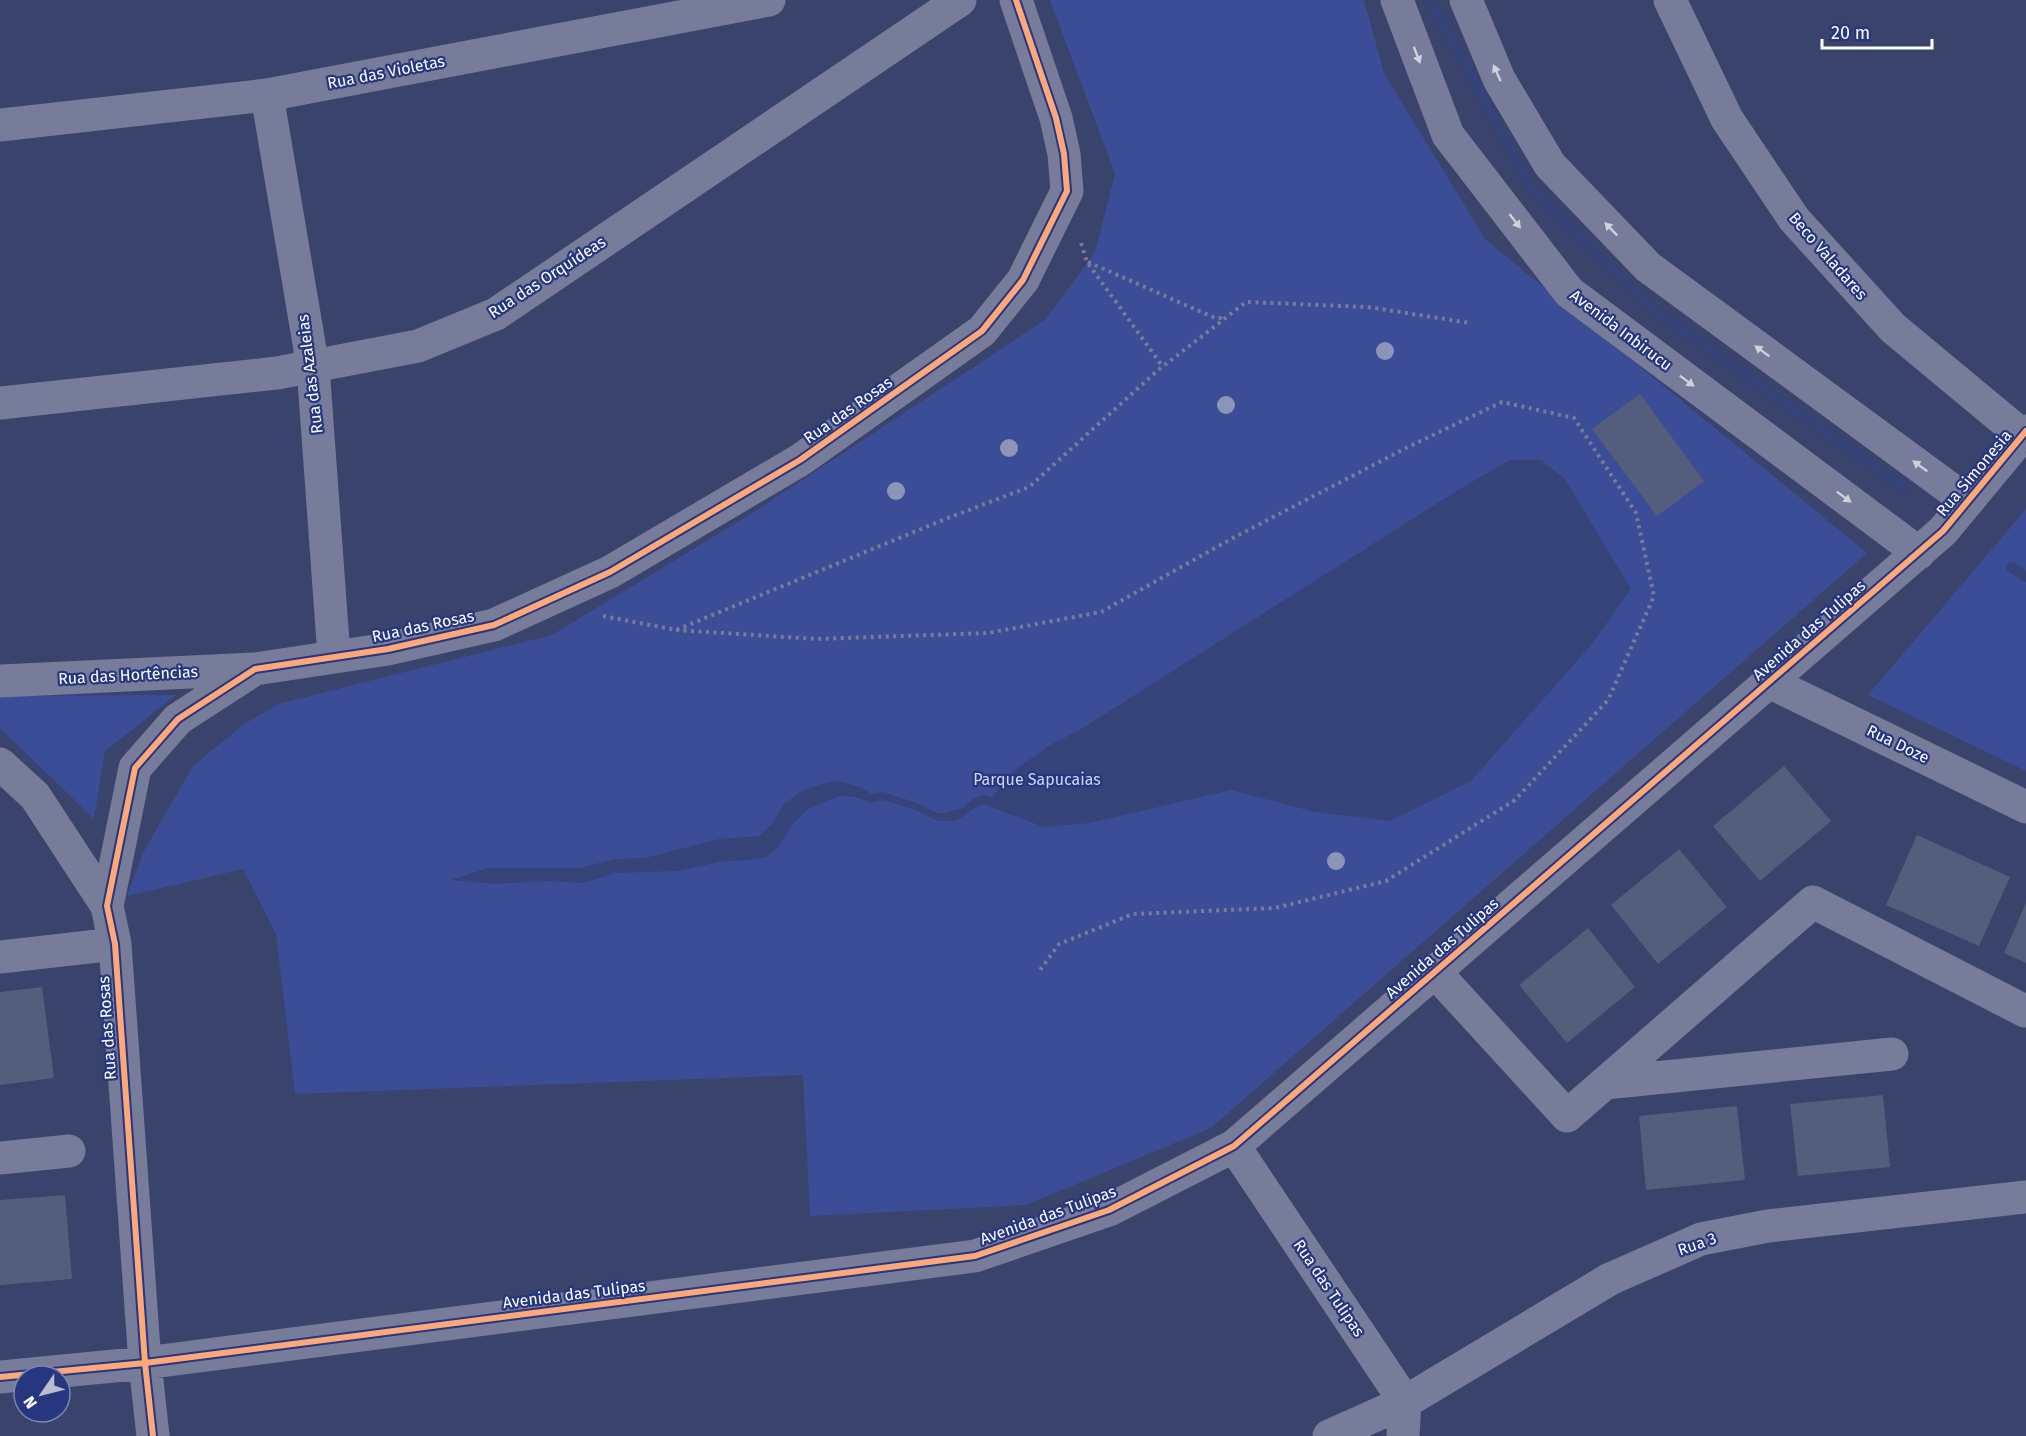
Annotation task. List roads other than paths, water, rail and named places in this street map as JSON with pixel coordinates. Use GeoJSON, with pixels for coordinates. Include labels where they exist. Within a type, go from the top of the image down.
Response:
{"type":"FeatureCollection","features":[{"type":"Feature","properties":{"kind":"street","name":"Rua das Violetas"},"geometry":{"type":"LineString","coordinates":[[0,125],[267,94],[769,0]]}},
{"type":"Feature","properties":{"kind":"street","name":"Rua das Orquídeas"},"geometry":{"type":"LineString","coordinates":[[0,403],[277,373],[313,367],[418,346],[496,314],[960,0]]}},
{"type":"Feature","properties":{"kind":"street","name":"Rua das Rosas"},"geometry":{"type":"LineString","coordinates":[[153,1436],[145,1363],[115,944],[107,906],[135,768],[178,719],[255,669],[388,649],[494,625],[610,572],[800,460],[982,331],[1023,280],[1067,191],[1064,154],[1056,118],[1016,0]]}},
{"type":"Feature","properties":{"kind":"street","name":"Avenida Inbirucu"},"geometry":{"type":"LineString","coordinates":[[1396,0],[1448,135],[1569,292],[1919,553]]}},
{"type":"Feature","properties":{"kind":"street"},"geometry":{"type":"LineString","coordinates":[[1466,0],[1499,79],[1550,165],[1648,267],[1967,501]]}},
{"type":"Feature","properties":{"kind":"street","name":"Beco Valadares"},"geometry":{"type":"LineString","coordinates":[[1670,0],[1727,119],[1794,219],[1893,328],[2024,433]]}},
{"type":"Feature","properties":{"kind":"street","name":"Rua das Azaleias"},"geometry":{"type":"LineString","coordinates":[[267,94],[313,367],[334,656]]}},
{"type":"Feature","properties":{"kind":"street","name":"Rua Simonesia"},"geometry":{"type":"LineString","coordinates":[[1943,531],[2024,433]]}},
{"type":"Feature","properties":{"kind":"street","name":"Avenida das Tulipas"},"geometry":{"type":"LineString","coordinates":[[0,1377],[145,1363],[975,1256],[1109,1210],[1234,1146],[1943,531]]}},
{"type":"Feature","properties":{"kind":"street","name":"Rua das Hortências"},"geometry":{"type":"LineString","coordinates":[[0,681],[255,669]]}},
{"type":"Feature","properties":{"kind":"street","name":"Rua Doze"},"geometry":{"type":"LineString","coordinates":[[1769,682],[2026,807]]}},
{"type":"Feature","properties":{"kind":"street"},"geometry":{"type":"LineString","coordinates":[[0,764],[35,796],[107,906]]}},
{"type":"Feature","properties":{"kind":"street"},"geometry":{"type":"LineString","coordinates":[[1435,972],[1567,1116],[1813,902],[2025,1011]]}},
{"type":"Feature","properties":{"kind":"street"},"geometry":{"type":"LineString","coordinates":[[0,957],[115,944]]}},
{"type":"Feature","properties":{"kind":"street"},"geometry":{"type":"LineString","coordinates":[[1605,1083],[1893,1054]]}},
{"type":"Feature","properties":{"kind":"street","name":"Rua das Tulipas"},"geometry":{"type":"LineString","coordinates":[[1234,1146],[1405,1402]]}},
{"type":"Feature","properties":{"kind":"street"},"geometry":{"type":"LineString","coordinates":[[0,1158],[69,1151]]}},
{"type":"Feature","properties":{"kind":"street","name":"Rua 3"},"geometry":{"type":"LineString","coordinates":[[1329,1436],[1405,1402],[1610,1279],[1701,1239],[1768,1226],[2026,1197]]}},
{"type":"Feature","properties":{"kind":"street"},"geometry":{"type":"LineString","coordinates":[[1403,1436],[1405,1402]]}},
{"type":"Feature","properties":{"kind":"waterway"},"geometry":{"type":"LineString","coordinates":[[1430,0],[1532,190],[1650,307],[1903,487]]}},
{"type":"Feature","properties":{"kind":"waterway"},"geometry":{"type":"LineString","coordinates":[[2011,567],[2026,577]]}},
{"type":"Feature","properties":{"kind":"park label","name":"Parque Sapucaias"},"geometry":{"type":"Point","coordinates":[1037,779]}}]}
